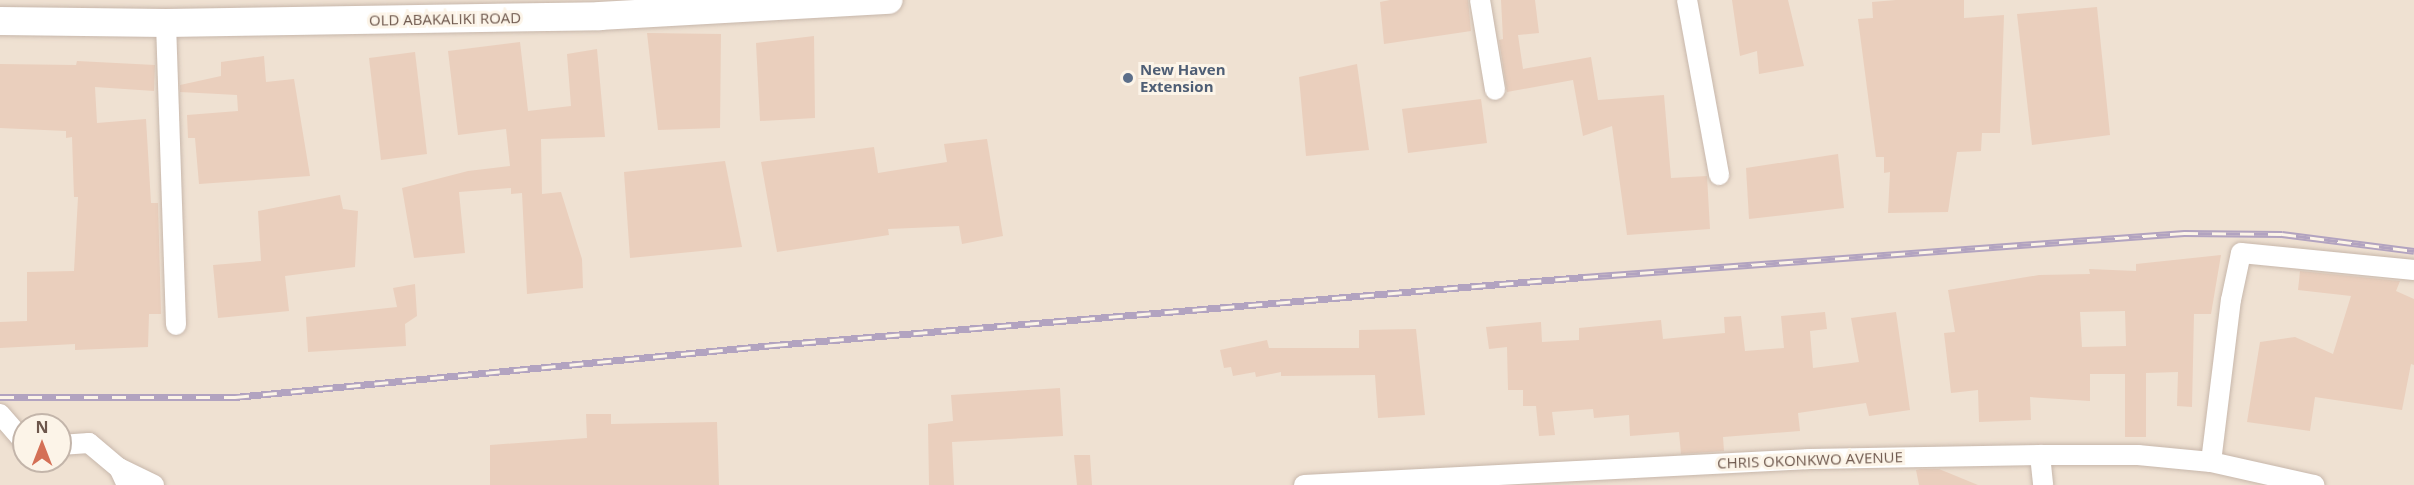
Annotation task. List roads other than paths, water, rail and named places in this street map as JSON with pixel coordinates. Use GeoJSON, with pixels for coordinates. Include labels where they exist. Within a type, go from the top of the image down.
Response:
{"type":"FeatureCollection","features":[{"type":"Feature","properties":{"kind":"main road","name":"OLD ABAKALIKI ROAD"},"geometry":{"type":"LineString","coordinates":[[0,21],[166,23],[600,16],[889,0]]}},
{"type":"Feature","properties":{"kind":"street"},"geometry":{"type":"LineString","coordinates":[[1480,0],[1495,90]]}},
{"type":"Feature","properties":{"kind":"street"},"geometry":{"type":"LineString","coordinates":[[1687,0],[1719,176]]}},
{"type":"Feature","properties":{"kind":"street"},"geometry":{"type":"LineString","coordinates":[[166,23],[176,325]]}},
{"type":"Feature","properties":{"kind":"street"},"geometry":{"type":"LineString","coordinates":[[2211,462],[2231,300],[2241,254],[2414,270]]}},
{"type":"Feature","properties":{"kind":"street"},"geometry":{"type":"LineString","coordinates":[[0,414],[12,428]]}},
{"type":"Feature","properties":{"kind":"street"},"geometry":{"type":"LineString","coordinates":[[72,444],[89,443],[123,477],[154,485]]}},
{"type":"Feature","properties":{"kind":"street"},"geometry":{"type":"LineString","coordinates":[[2040,455],[2043,485]]}},
{"type":"Feature","properties":{"kind":"street","name":"CHRIS OKONKWO AVENUE"},"geometry":{"type":"LineString","coordinates":[[1304,485],[1786,460],[2138,455],[2211,462],[2313,485]]}},
{"type":"Feature","properties":{"kind":"railway"},"geometry":{"type":"LineString","coordinates":[[0,397],[235,397],[774,345],[1584,277],[2184,233],[2282,234],[2414,251]]}},
{"type":"Feature","properties":{"kind":"place","name":"New Haven Extension"},"geometry":{"type":"Point","coordinates":[1128,78]}}]}
